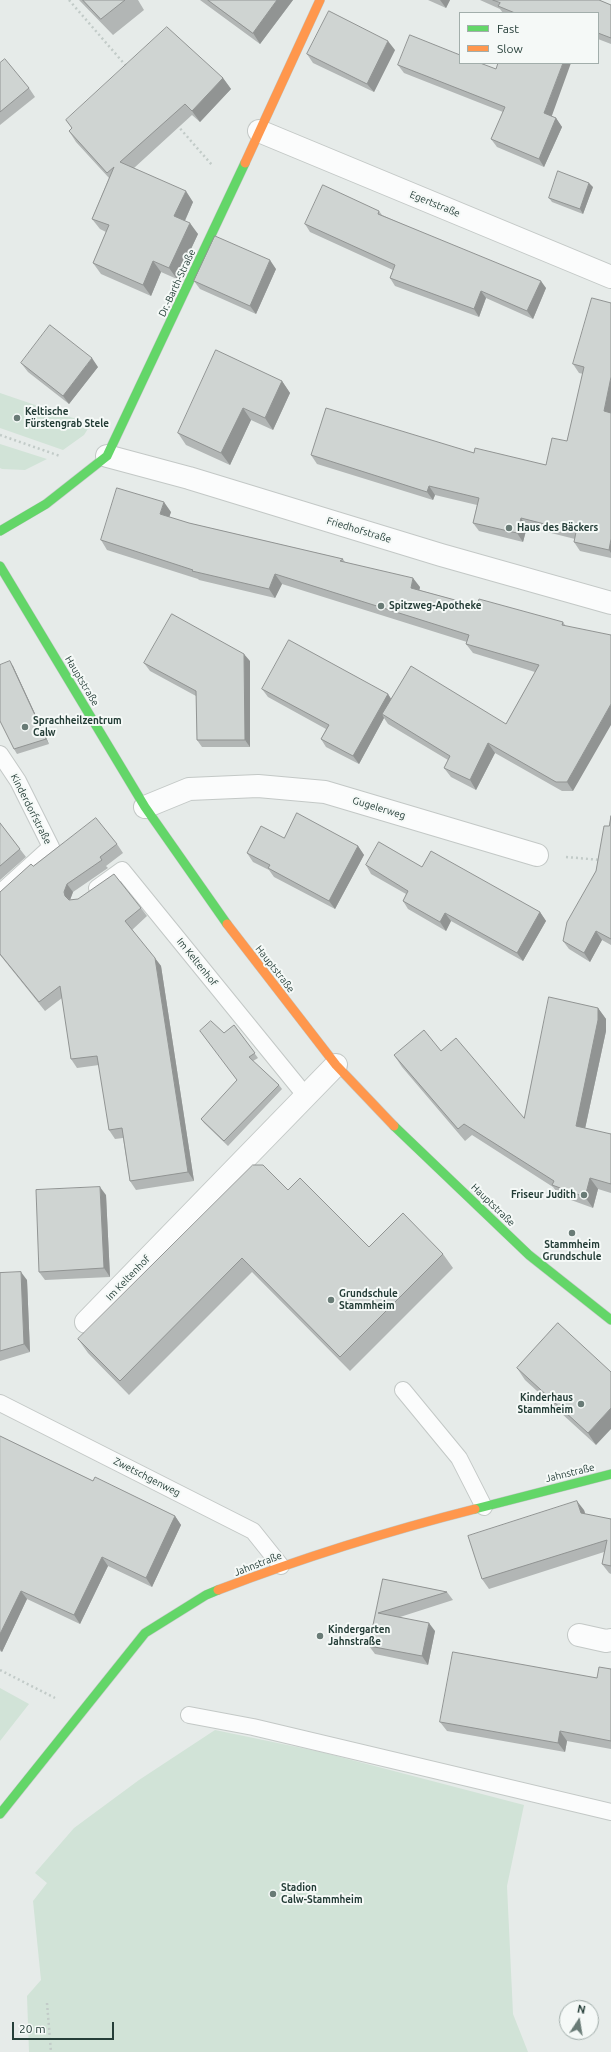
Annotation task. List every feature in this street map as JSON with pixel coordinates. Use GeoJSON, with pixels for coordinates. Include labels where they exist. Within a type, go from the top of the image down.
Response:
{"type":"FeatureCollection","features":[{"type":"Feature","properties":{"kind":"street","name":"Dr.-Barth-Straße"},"geometry":{"type":"LineString","coordinates":[[0,531],[46,504],[107,456],[237,181],[320,0]]}},
{"type":"Feature","properties":{"kind":"street","name":"Egertstraße"},"geometry":{"type":"LineString","coordinates":[[259,131],[611,277]]}},
{"type":"Feature","properties":{"kind":"street","name":"Friedhofstraße"},"geometry":{"type":"LineString","coordinates":[[107,456],[189,478],[441,555],[611,602]]}},
{"type":"Feature","properties":{"kind":"street","name":"Hauptstraße"},"geometry":{"type":"LineString","coordinates":[[1,568],[146,807],[241,944],[336,1065],[407,1139],[529,1255],[611,1320]]}},
{"type":"Feature","properties":{"kind":"street","name":"Gugelerweg"},"geometry":{"type":"LineString","coordinates":[[146,807],[189,789],[258,786],[325,792],[537,855]]}},
{"type":"Feature","properties":{"kind":"street","name":"Im Keltenhof"},"geometry":{"type":"LineString","coordinates":[[86,1322],[305,1095],[336,1065]]}},
{"type":"Feature","properties":{"kind":"street","name":"Jahnstraße"},"geometry":{"type":"LineString","coordinates":[[0,1814],[145,1633],[206,1595],[281,1566],[396,1529],[611,1474]]}},
{"type":"Feature","properties":{"kind":"street"},"geometry":{"type":"LineString","coordinates":[[579,1636],[606,1641],[611,1640]]}},
{"type":"Feature","properties":{"kind":"lane","name":"Kinderdorfstraße"},"geometry":{"type":"LineString","coordinates":[[0,754],[18,781],[52,847],[0,893]]}},
{"type":"Feature","properties":{"kind":"lane","name":"Im Keltenhof"},"geometry":{"type":"LineString","coordinates":[[86,896],[122,870],[305,1095]]}},
{"type":"Feature","properties":{"kind":"lane"},"geometry":{"type":"LineString","coordinates":[[403,1390],[460,1458],[484,1507]]}},
{"type":"Feature","properties":{"kind":"lane","name":"Zwetschgenweg"},"geometry":{"type":"LineString","coordinates":[[0,1403],[253,1531],[281,1566]]}},
{"type":"Feature","properties":{"kind":"lane"},"geometry":{"type":"LineString","coordinates":[[189,1715],[253,1727],[611,1812]]}},
{"type":"Feature","properties":{"kind":"path"},"geometry":{"type":"LineString","coordinates":[[69,0],[131,72]]}},
{"type":"Feature","properties":{"kind":"path"},"geometry":{"type":"LineString","coordinates":[[173,120],[220,174],[237,181]]}},
{"type":"Feature","properties":{"kind":"path"},"geometry":{"type":"LineString","coordinates":[[0,436],[59,455],[76,480]]}},
{"type":"Feature","properties":{"kind":"path"},"geometry":{"type":"LineString","coordinates":[[537,855],[603,860]]}},
{"type":"Feature","properties":{"kind":"path"},"geometry":{"type":"LineString","coordinates":[[0,1670],[81,1711]]}},
{"type":"Feature","properties":{"kind":"path"},"geometry":{"type":"LineString","coordinates":[[47,2003],[51,2052]]}},
{"type":"Feature","properties":{"kind":"green space"},"geometry":{"type":"Polygon","coordinates":[[[0,393],[91,424],[84,435],[63,450],[0,428],[0,393]]]}},
{"type":"Feature","properties":{"kind":"green space"},"geometry":{"type":"Polygon","coordinates":[[[0,444],[47,459],[25,470],[2,469],[0,468],[0,444]]]}},
{"type":"Feature","properties":{"kind":"green space"},"geometry":{"type":"Polygon","coordinates":[[[0,1688],[29,1704],[0,1741],[0,1688]]]}},
{"type":"Feature","properties":{"kind":"green space","name":"Stadion Calw-Stammheim"},"geometry":{"type":"Polygon","coordinates":[[[215,1730],[321,1752],[524,1805],[507,1886],[513,2014],[528,2052],[29,2052],[27,1996],[41,1980],[33,1901],[47,1883],[35,1873],[74,1828],[139,1780],[215,1730]]]}},
{"type":"Feature","properties":{"kind":"building"},"geometry":{"type":"Polygon","coordinates":[[[83,0],[125,0],[101,19],[83,0]]]}},
{"type":"Feature","properties":{"kind":"building"},"geometry":{"type":"Polygon","coordinates":[[[208,0],[277,0],[253,33],[208,0]]]}},
{"type":"Feature","properties":{"kind":"building"},"geometry":{"type":"Polygon","coordinates":[[[493,0],[599,0],[611,5],[611,38],[599,33],[599,12],[513,12],[498,6],[500,3],[493,0]]]}},
{"type":"Feature","properties":{"kind":"building"},"geometry":{"type":"Polygon","coordinates":[[[329,11],[388,41],[367,84],[307,54],[329,11]]]}},
{"type":"Feature","properties":{"kind":"building"},"geometry":{"type":"Polygon","coordinates":[[[167,27],[223,78],[192,111],[185,104],[120,162],[186,191],[174,216],[190,223],[169,268],[153,261],[143,285],[93,263],[109,225],[92,219],[114,167],[107,173],[69,131],[72,128],[66,120],[167,27]]]}},
{"type":"Feature","properties":{"kind":"building"},"geometry":{"type":"Polygon","coordinates":[[[410,35],[459,55],[459,64],[483,64],[496,69],[498,64],[563,64],[544,113],[556,118],[539,159],[491,139],[505,107],[398,65],[410,35]]]}},
{"type":"Feature","properties":{"kind":"building"},"geometry":{"type":"Polygon","coordinates":[[[5,59],[29,88],[0,112],[0,63],[5,59]]]}},
{"type":"Feature","properties":{"kind":"building"},"geometry":{"type":"Polygon","coordinates":[[[558,171],[589,183],[580,209],[549,198],[558,171]]]}},
{"type":"Feature","properties":{"kind":"building"},"geometry":{"type":"Polygon","coordinates":[[[323,185],[379,211],[378,214],[541,281],[527,311],[481,291],[474,309],[390,278],[395,265],[305,224],[323,185]]]}},
{"type":"Feature","properties":{"kind":"building"},"geometry":{"type":"Polygon","coordinates":[[[215,236],[270,260],[250,306],[194,281],[215,236]]]}},
{"type":"Feature","properties":{"kind":"building"},"geometry":{"type":"Polygon","coordinates":[[[592,298],[611,303],[611,377],[604,411],[611,413],[611,539],[609,550],[574,542],[576,532],[521,518],[517,533],[473,523],[479,498],[429,486],[427,492],[311,455],[326,408],[474,453],[475,448],[546,465],[552,438],[567,441],[584,367],[573,364],[592,298]]]}},
{"type":"Feature","properties":{"kind":"building"},"geometry":{"type":"Polygon","coordinates":[[[50,325],[92,358],[63,396],[21,363],[50,325]]]}},
{"type":"Feature","properties":{"kind":"building"},"geometry":{"type":"Polygon","coordinates":[[[216,350],[282,381],[265,418],[243,408],[221,453],[178,433],[216,350]]]}},
{"type":"Feature","properties":{"kind":"building"},"geometry":{"type":"Polygon","coordinates":[[[117,488],[164,502],[160,514],[189,523],[343,559],[340,561],[413,578],[411,588],[477,606],[479,599],[563,622],[562,625],[611,635],[611,704],[567,782],[556,782],[488,743],[470,780],[444,768],[450,756],[382,714],[411,666],[506,724],[539,665],[466,644],[469,635],[275,574],[269,589],[192,571],[193,570],[101,540],[117,488]]]}},
{"type":"Feature","properties":{"kind":"building"},"geometry":{"type":"Polygon","coordinates":[[[172,614],[244,654],[245,740],[197,740],[196,691],[144,663],[172,614]]]}},
{"type":"Feature","properties":{"kind":"building"},"geometry":{"type":"Polygon","coordinates":[[[289,640],[388,694],[353,756],[321,739],[329,725],[262,689],[289,640]]]}},
{"type":"Feature","properties":{"kind":"building"},"geometry":{"type":"Polygon","coordinates":[[[10,661],[46,739],[14,749],[0,721],[0,665],[10,661]]]}},
{"type":"Feature","properties":{"kind":"building"},"geometry":{"type":"Polygon","coordinates":[[[297,813],[358,846],[329,901],[268,868],[270,865],[247,853],[261,826],[284,838],[297,813]]]}},
{"type":"Feature","properties":{"kind":"building"},"geometry":{"type":"Polygon","coordinates":[[[611,816],[611,939],[596,931],[584,953],[563,941],[567,922],[596,871],[604,826],[609,826],[611,816]]]}},
{"type":"Feature","properties":{"kind":"building"},"geometry":{"type":"Polygon","coordinates":[[[96,818],[117,844],[100,857],[102,860],[67,884],[64,892],[65,896],[69,900],[78,899],[114,874],[141,908],[125,921],[155,958],[188,1172],[130,1181],[122,1128],[109,1130],[97,1056],[71,1059],[60,986],[39,1002],[0,954],[0,892],[31,864],[33,866],[96,818]]]}},
{"type":"Feature","properties":{"kind":"building"},"geometry":{"type":"Polygon","coordinates":[[[0,823],[20,849],[0,866],[0,823]]]}},
{"type":"Feature","properties":{"kind":"building"},"geometry":{"type":"Polygon","coordinates":[[[379,842],[422,867],[431,851],[540,912],[517,953],[445,913],[440,922],[403,901],[408,891],[366,865],[379,842]]]}},
{"type":"Feature","properties":{"kind":"building"},"geometry":{"type":"Polygon","coordinates":[[[549,997],[598,1008],[598,1020],[576,1126],[611,1134],[611,1184],[590,1178],[585,1197],[552,1185],[554,1181],[464,1124],[458,1129],[394,1055],[424,1030],[441,1051],[456,1038],[524,1118],[549,997]]]}},
{"type":"Feature","properties":{"kind":"building"},"geometry":{"type":"Polygon","coordinates":[[[211,1021],[224,1033],[234,1025],[255,1053],[249,1057],[279,1085],[224,1141],[201,1119],[237,1080],[200,1031],[211,1021]]]}},
{"type":"Feature","properties":{"kind":"building","name":"Grundschule Stammheim"},"geometry":{"type":"Polygon","coordinates":[[[253,1165],[263,1165],[288,1190],[300,1178],[369,1247],[403,1213],[443,1254],[340,1357],[242,1258],[120,1381],[78,1339],[253,1165]]]}},
{"type":"Feature","properties":{"kind":"building"},"geometry":{"type":"Polygon","coordinates":[[[100,1187],[104,1268],[39,1272],[36,1190],[100,1187]]]}},
{"type":"Feature","properties":{"kind":"building"},"geometry":{"type":"Polygon","coordinates":[[[21,1272],[24,1344],[0,1351],[0,1273],[21,1272]]]}},
{"type":"Feature","properties":{"kind":"building","name":"Kinderhaus Stammheim"},"geometry":{"type":"Polygon","coordinates":[[[558,1323],[611,1372],[611,1408],[588,1433],[517,1368],[558,1323]]]}},
{"type":"Feature","properties":{"kind":"building"},"geometry":{"type":"Polygon","coordinates":[[[0,1436],[93,1481],[95,1477],[175,1516],[146,1578],[102,1557],[74,1615],[21,1591],[0,1634],[0,1436]]]}},
{"type":"Feature","properties":{"kind":"building"},"geometry":{"type":"Polygon","coordinates":[[[577,1501],[581,1513],[611,1519],[611,1566],[602,1564],[607,1540],[482,1579],[468,1536],[577,1501]]]}},
{"type":"Feature","properties":{"kind":"building"},"geometry":{"type":"Polygon","coordinates":[[[383,1579],[447,1592],[378,1613],[429,1623],[422,1656],[369,1646],[383,1579]]]}},
{"type":"Feature","properties":{"kind":"building"},"geometry":{"type":"Polygon","coordinates":[[[453,1652],[597,1678],[599,1667],[611,1669],[611,1741],[560,1731],[558,1743],[440,1722],[453,1652]]]}},
{"type":"Feature","properties":{"kind":"traffic: fast"},"geometry":{"type":"LineString","coordinates":[[0,531],[46,504],[107,456],[245,163]]}},
{"type":"Feature","properties":{"kind":"traffic: fast"},"geometry":{"type":"LineString","coordinates":[[0,566],[145,807],[227,924]]}},
{"type":"Feature","properties":{"kind":"traffic: fast"},"geometry":{"type":"LineString","coordinates":[[394,1126],[529,1255],[611,1320]]}},
{"type":"Feature","properties":{"kind":"traffic: fast"},"geometry":{"type":"LineString","coordinates":[[475,1509],[611,1474]]}},
{"type":"Feature","properties":{"kind":"traffic: fast"},"geometry":{"type":"LineString","coordinates":[[0,1814],[145,1633],[206,1595],[218,1590]]}},
{"type":"Feature","properties":{"kind":"traffic: slow"},"geometry":{"type":"LineString","coordinates":[[245,163],[320,0]]}},
{"type":"Feature","properties":{"kind":"traffic: slow"},"geometry":{"type":"LineString","coordinates":[[227,924],[336,1065],[394,1126]]}},
{"type":"Feature","properties":{"kind":"traffic: slow"},"geometry":{"type":"LineString","coordinates":[[218,1590],[345,1546],[410,1526],[475,1509]]}},
{"type":"Feature","properties":{"kind":"place","name":"Keltische Fürstengrab Stele"},"geometry":{"type":"Point","coordinates":[17,418]}},
{"type":"Feature","properties":{"kind":"place","name":"Haus des Bäckers"},"geometry":{"type":"Point","coordinates":[509,528]}},
{"type":"Feature","properties":{"kind":"place","name":"Spitzweg-Apotheke"},"geometry":{"type":"Point","coordinates":[381,606]}},
{"type":"Feature","properties":{"kind":"place","name":"Sprachheilzentrum Calw"},"geometry":{"type":"Point","coordinates":[25,727]}},
{"type":"Feature","properties":{"kind":"place","name":"Friseur Judith"},"geometry":{"type":"Point","coordinates":[584,1195]}},
{"type":"Feature","properties":{"kind":"place","name":"Stammheim Grundschule"},"geometry":{"type":"Point","coordinates":[572,1233]}},
{"type":"Feature","properties":{"kind":"place","name":"Grundschule Stammheim"},"geometry":{"type":"Point","coordinates":[331,1300]}},
{"type":"Feature","properties":{"kind":"place","name":"Kinderhaus Stammheim"},"geometry":{"type":"Point","coordinates":[581,1404]}},
{"type":"Feature","properties":{"kind":"place","name":"Kindergarten Jahnstraße"},"geometry":{"type":"Point","coordinates":[320,1636]}},
{"type":"Feature","properties":{"kind":"place","name":"Stadion Calw-Stammheim"},"geometry":{"type":"Point","coordinates":[273,1894]}}]}
